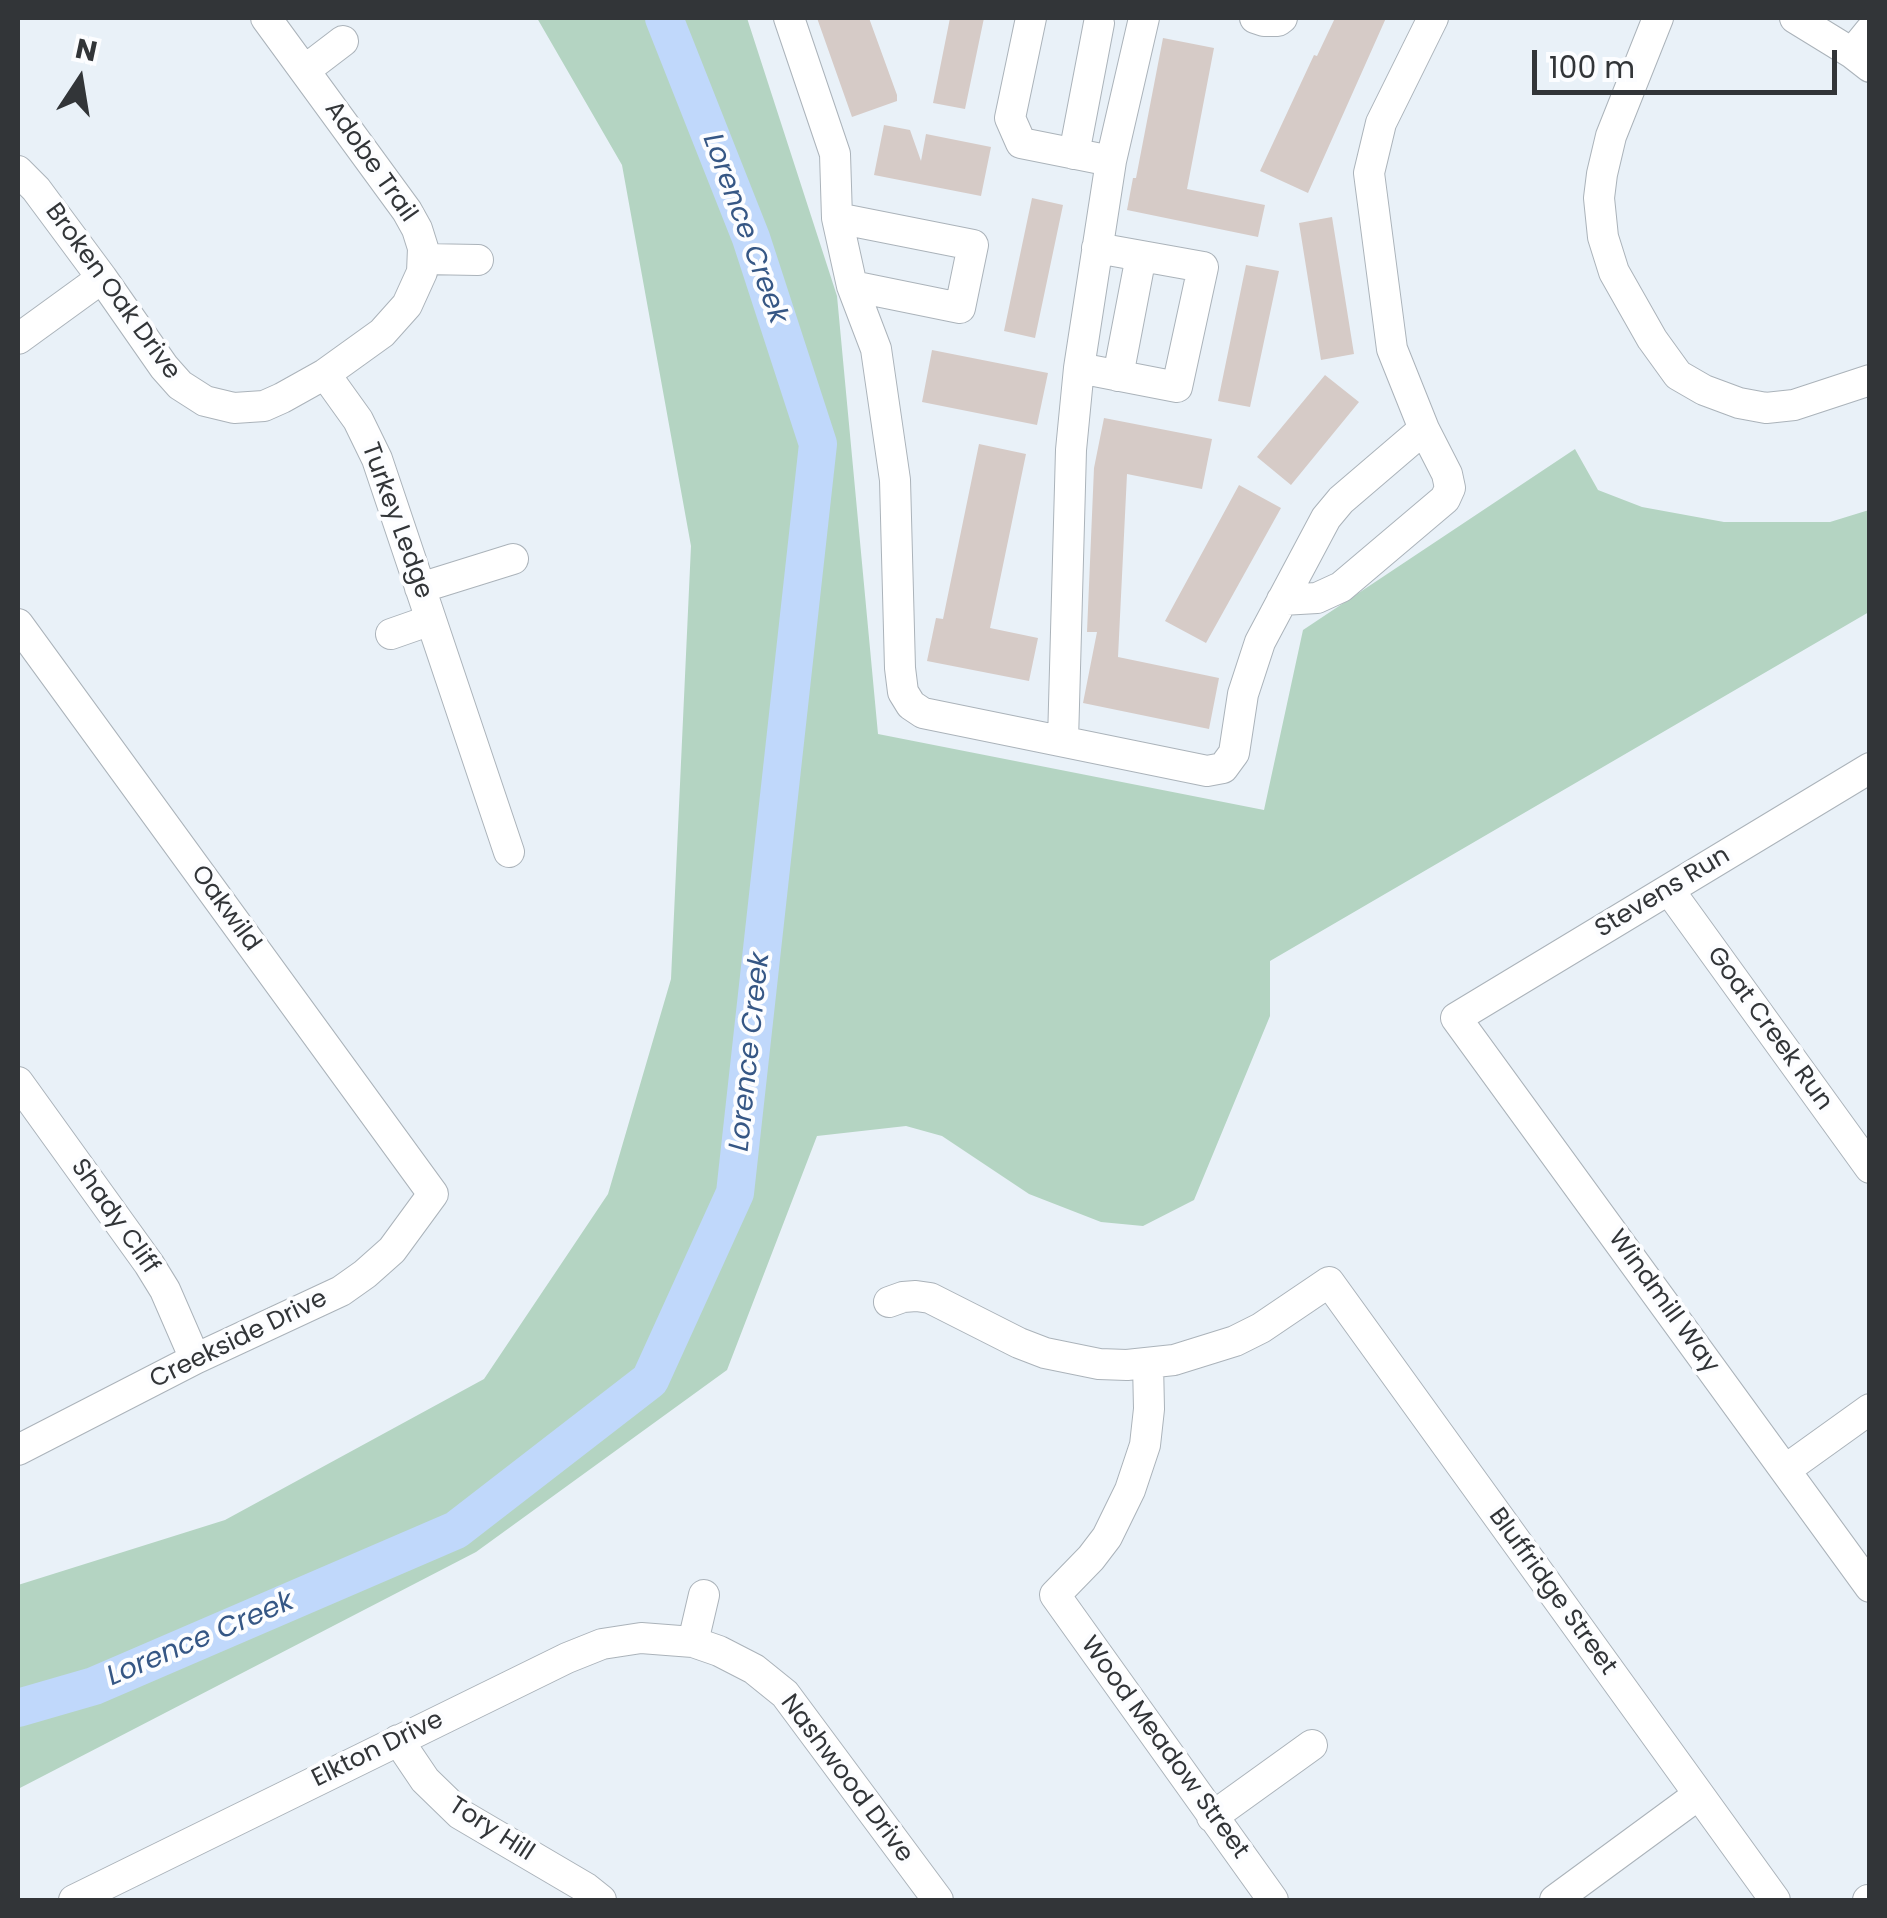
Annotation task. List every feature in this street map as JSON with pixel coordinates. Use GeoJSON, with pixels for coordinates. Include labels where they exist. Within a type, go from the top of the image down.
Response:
{"type":"FeatureCollection","features":[{"type":"Feature","properties":{"kind":"street","name":"Adobe Trail"},"geometry":{"type":"LineString","coordinates":[[266,18],[407,211],[417,229],[424,259]]}},
{"type":"Feature","properties":{"kind":"street"},"geometry":{"type":"LineString","coordinates":[[789,18],[835,154],[837,218],[852,286],[876,348],[895,480],[900,668],[903,692],[910,705],[924,713],[1207,771],[1223,768],[1234,753],[1243,694],[1260,642],[1326,518],[1341,500],[1424,429]]}},
{"type":"Feature","properties":{"kind":"street"},"geometry":{"type":"LineString","coordinates":[[1031,18],[1010,118],[1021,143],[1111,161]]}},
{"type":"Feature","properties":{"kind":"street"},"geometry":{"type":"LineString","coordinates":[[1255,18],[1282,18]]}},
{"type":"Feature","properties":{"kind":"street"},"geometry":{"type":"LineString","coordinates":[[1282,600],[1317,598],[1341,587],[1445,499],[1450,488],[1392,349],[1369,173],[1381,123],[1434,18]]}},
{"type":"Feature","properties":{"kind":"street"},"geometry":{"type":"LineString","coordinates":[[1658,18],[1612,136],[1599,198],[1601,225],[1614,272],[1652,339],[1678,375],[1722,398],[1766,408],[1794,405],[1870,380]]}},
{"type":"Feature","properties":{"kind":"street"},"geometry":{"type":"LineString","coordinates":[[1795,18],[1864,50]]}},
{"type":"Feature","properties":{"kind":"street"},"geometry":{"type":"LineString","coordinates":[[1063,741],[1071,450],[1078,368],[1111,161],[1142,24],[1086,20],[1074,154]]}},
{"type":"Feature","properties":{"kind":"street"},"geometry":{"type":"LineString","coordinates":[[304,70],[343,41]]}},
{"type":"Feature","properties":{"kind":"street","name":"Broken Oak Drive"},"geometry":{"type":"LineString","coordinates":[[18,171],[36,189],[180,385],[205,401],[234,408],[264,406],[325,374]]}},
{"type":"Feature","properties":{"kind":"street"},"geometry":{"type":"LineString","coordinates":[[837,218],[973,246],[960,308],[852,286]]}},
{"type":"Feature","properties":{"kind":"street"},"geometry":{"type":"LineString","coordinates":[[1078,368],[1177,387],[1203,268],[1096,248]]}},
{"type":"Feature","properties":{"kind":"street"},"geometry":{"type":"LineString","coordinates":[[1118,376],[1141,256]]}},
{"type":"Feature","properties":{"kind":"street"},"geometry":{"type":"LineString","coordinates":[[325,374],[382,333],[408,305],[419,284],[424,259],[478,260]]}},
{"type":"Feature","properties":{"kind":"street"},"geometry":{"type":"LineString","coordinates":[[18,339],[102,278]]}},
{"type":"Feature","properties":{"kind":"street","name":"Turkey Ledge"},"geometry":{"type":"LineString","coordinates":[[325,374],[358,420],[377,459],[509,852]]}},
{"type":"Feature","properties":{"kind":"street"},"geometry":{"type":"LineString","coordinates":[[420,588],[513,559]]}},
{"type":"Feature","properties":{"kind":"street","name":"Turkey Ledge"},"geometry":{"type":"LineString","coordinates":[[391,634],[431,620]]}},
{"type":"Feature","properties":{"kind":"street","name":"Oakwild"},"geometry":{"type":"LineString","coordinates":[[18,624],[433,1194]]}},
{"type":"Feature","properties":{"kind":"street","name":"Stevens Run"},"geometry":{"type":"LineString","coordinates":[[1456,1018],[1870,768]]}},
{"type":"Feature","properties":{"kind":"street","name":"Goat Creek Run"},"geometry":{"type":"LineString","coordinates":[[1669,890],[1870,1168]]}},
{"type":"Feature","properties":{"kind":"street","name":"Windmill Way"},"geometry":{"type":"LineString","coordinates":[[1456,1018],[1870,1587]]}},
{"type":"Feature","properties":{"kind":"street","name":"Shady Cliff"},"geometry":{"type":"LineString","coordinates":[[18,1082],[149,1264],[196,1360]]}},
{"type":"Feature","properties":{"kind":"street","name":"Creekside Drive"},"geometry":{"type":"LineString","coordinates":[[18,1450],[341,1290],[392,1250],[433,1194]]}},
{"type":"Feature","properties":{"kind":"street","name":"Bluffridge Street"},"geometry":{"type":"LineString","coordinates":[[1148,1364],[1199,1354],[1235,1341],[1330,1282],[1776,1900]]}},
{"type":"Feature","properties":{"kind":"street"},"geometry":{"type":"LineString","coordinates":[[889,1302],[902,1297],[930,1298],[1019,1343],[1072,1360],[1148,1364]]}},
{"type":"Feature","properties":{"kind":"street","name":"Wood Meadow Street"},"geometry":{"type":"LineString","coordinates":[[1148,1364],[1146,1445],[1130,1490],[1120,1514],[1091,1558],[1055,1595],[1274,1900]]}},
{"type":"Feature","properties":{"kind":"street"},"geometry":{"type":"LineString","coordinates":[[1785,1470],[1870,1409]]}},
{"type":"Feature","properties":{"kind":"street"},"geometry":{"type":"LineString","coordinates":[[692,1642],[704,1595]]}},
{"type":"Feature","properties":{"kind":"street","name":"Elkton Drive"},"geometry":{"type":"LineString","coordinates":[[74,1900],[108,1893],[398,1740],[567,1658],[602,1644],[641,1638],[692,1642]]}},
{"type":"Feature","properties":{"kind":"street","name":"Nashwood Drive"},"geometry":{"type":"LineString","coordinates":[[692,1642],[737,1659],[785,1694],[938,1900]]}},
{"type":"Feature","properties":{"kind":"street","name":"Tory Hill"},"geometry":{"type":"LineString","coordinates":[[398,1740],[426,1780],[460,1814],[601,1900]]}},
{"type":"Feature","properties":{"kind":"street"},"geometry":{"type":"LineString","coordinates":[[1212,1816],[1312,1745]]}},
{"type":"Feature","properties":{"kind":"street"},"geometry":{"type":"LineString","coordinates":[[1555,1900],[1698,1795]]}},
{"type":"Feature","properties":{"kind":"green space"},"geometry":{"type":"Polygon","coordinates":[[[537,18],[747,18],[837,296],[878,734],[1264,810],[1303,630],[1575,449],[1598,490],[1642,507],[1724,522],[1830,522],[1869,510],[1869,612],[1270,961],[1270,1016],[1194,1200],[1143,1226],[1101,1222],[1029,1194],[942,1136],[906,1126],[817,1136],[727,1370],[476,1552],[18,1789],[18,1585],[225,1520],[484,1379],[608,1194],[671,979],[691,546],[622,165],[537,18]]]}},
{"type":"Feature","properties":{"kind":"building"},"geometry":{"type":"Polygon","coordinates":[[[817,18],[869,18],[897,101],[852,117],[817,18]]]}},
{"type":"Feature","properties":{"kind":"building"},"geometry":{"type":"Polygon","coordinates":[[[950,18],[984,18],[965,109],[933,103],[950,18]]]}},
{"type":"Feature","properties":{"kind":"building"},"geometry":{"type":"Polygon","coordinates":[[[1335,18],[1386,18],[1308,193],[1260,171],[1335,18]]]}},
{"type":"Feature","properties":{"kind":"building"},"geometry":{"type":"Polygon","coordinates":[[[1163,38],[1214,48],[1187,189],[1265,205],[1258,237],[1127,210],[1163,38]]]}},
{"type":"Feature","properties":{"kind":"building"},"geometry":{"type":"Polygon","coordinates":[[[884,125],[910,130],[921,161],[926,134],[991,147],[981,196],[874,175],[884,125]]]}},
{"type":"Feature","properties":{"kind":"building"},"geometry":{"type":"Polygon","coordinates":[[[1032,198],[1063,205],[1035,338],[1004,331],[1032,198]]]}},
{"type":"Feature","properties":{"kind":"building"},"geometry":{"type":"Polygon","coordinates":[[[1332,217],[1354,354],[1321,360],[1299,223],[1332,217]]]}},
{"type":"Feature","properties":{"kind":"building"},"geometry":{"type":"Polygon","coordinates":[[[1246,265],[1279,271],[1250,407],[1218,401],[1246,265]]]}},
{"type":"Feature","properties":{"kind":"building"},"geometry":{"type":"Polygon","coordinates":[[[932,350],[1048,373],[1037,425],[922,402],[932,350]]]}},
{"type":"Feature","properties":{"kind":"building"},"geometry":{"type":"Polygon","coordinates":[[[1325,375],[1359,402],[1291,485],[1257,457],[1325,375]]]}},
{"type":"Feature","properties":{"kind":"building"},"geometry":{"type":"Polygon","coordinates":[[[1104,418],[1212,439],[1202,489],[1127,474],[1118,657],[1219,678],[1209,729],[1083,703],[1097,632],[1087,632],[1094,468],[1104,418]]]}},
{"type":"Feature","properties":{"kind":"building"},"geometry":{"type":"Polygon","coordinates":[[[979,444],[1026,454],[990,628],[1038,638],[1029,681],[927,661],[936,618],[943,619],[979,444]]]}},
{"type":"Feature","properties":{"kind":"building"},"geometry":{"type":"Polygon","coordinates":[[[1239,485],[1281,508],[1206,643],[1165,621],[1239,485]]]}},
{"type":"Feature","properties":{"kind":"waterway","name":"Lorence Creek"},"geometry":{"type":"LineString","coordinates":[[18,1708],[94,1686],[456,1530],[650,1380],[735,1193],[818,444],[751,238],[664,18]]}}]}
